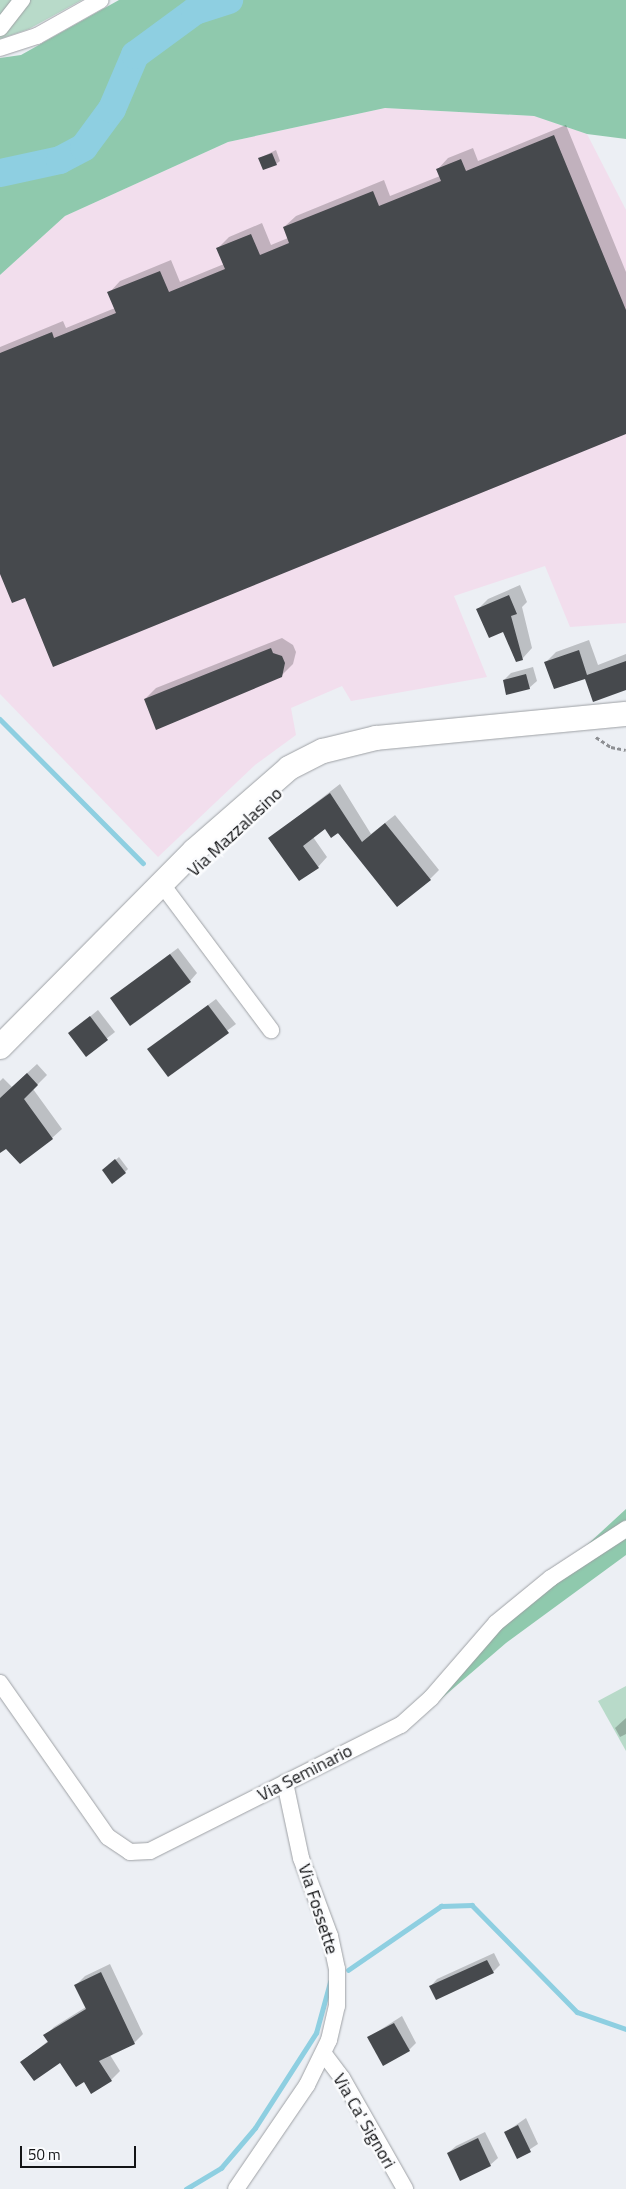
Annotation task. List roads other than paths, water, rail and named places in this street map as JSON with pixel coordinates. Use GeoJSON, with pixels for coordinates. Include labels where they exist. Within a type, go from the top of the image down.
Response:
{"type":"FeatureCollection","features":[{"type":"Feature","properties":{"kind":"main road","name":"Via Mazzalasino"},"geometry":{"type":"LineString","coordinates":[[0,1047],[161,883],[258,791],[289,768],[323,750],[376,738],[626,714]]}},
{"type":"Feature","properties":{"kind":"street"},"geometry":{"type":"LineString","coordinates":[[0,28],[22,0]]}},
{"type":"Feature","properties":{"kind":"street"},"geometry":{"type":"LineString","coordinates":[[0,48],[37,36],[101,0]]}},
{"type":"Feature","properties":{"kind":"street"},"geometry":{"type":"LineString","coordinates":[[161,883],[271,1030]]}},
{"type":"Feature","properties":{"kind":"street","name":"Via Seminario"},"geometry":{"type":"LineString","coordinates":[[0,1683],[108,1837],[130,1852],[150,1851],[401,1725],[431,1698],[496,1622],[551,1578],[626,1529]]}},
{"type":"Feature","properties":{"kind":"street","name":"Via Fossette"},"geometry":{"type":"LineString","coordinates":[[236,2189],[264,2152],[324,2054],[337,2006],[337,1969],[330,1936],[299,1851],[285,1783]]}},
{"type":"Feature","properties":{"kind":"street","name":"Via Ca' Signori"},"geometry":{"type":"LineString","coordinates":[[324,2054],[342,2078],[405,2189]]}},
{"type":"Feature","properties":{"kind":"waterway"},"geometry":{"type":"LineString","coordinates":[[0,173],[60,160],[84,147],[112,109],[135,55],[195,11],[229,0]]}},
{"type":"Feature","properties":{"kind":"waterway"},"geometry":{"type":"LineString","coordinates":[[0,719],[143,863]]}},
{"type":"Feature","properties":{"kind":"waterway"},"geometry":{"type":"LineString","coordinates":[[348,1970],[441,1906],[472,1905],[577,2012],[626,2029]]}},
{"type":"Feature","properties":{"kind":"waterway"},"geometry":{"type":"LineString","coordinates":[[186,2189],[221,2168],[255,2128],[316,2033],[330,1982]]}}]}
